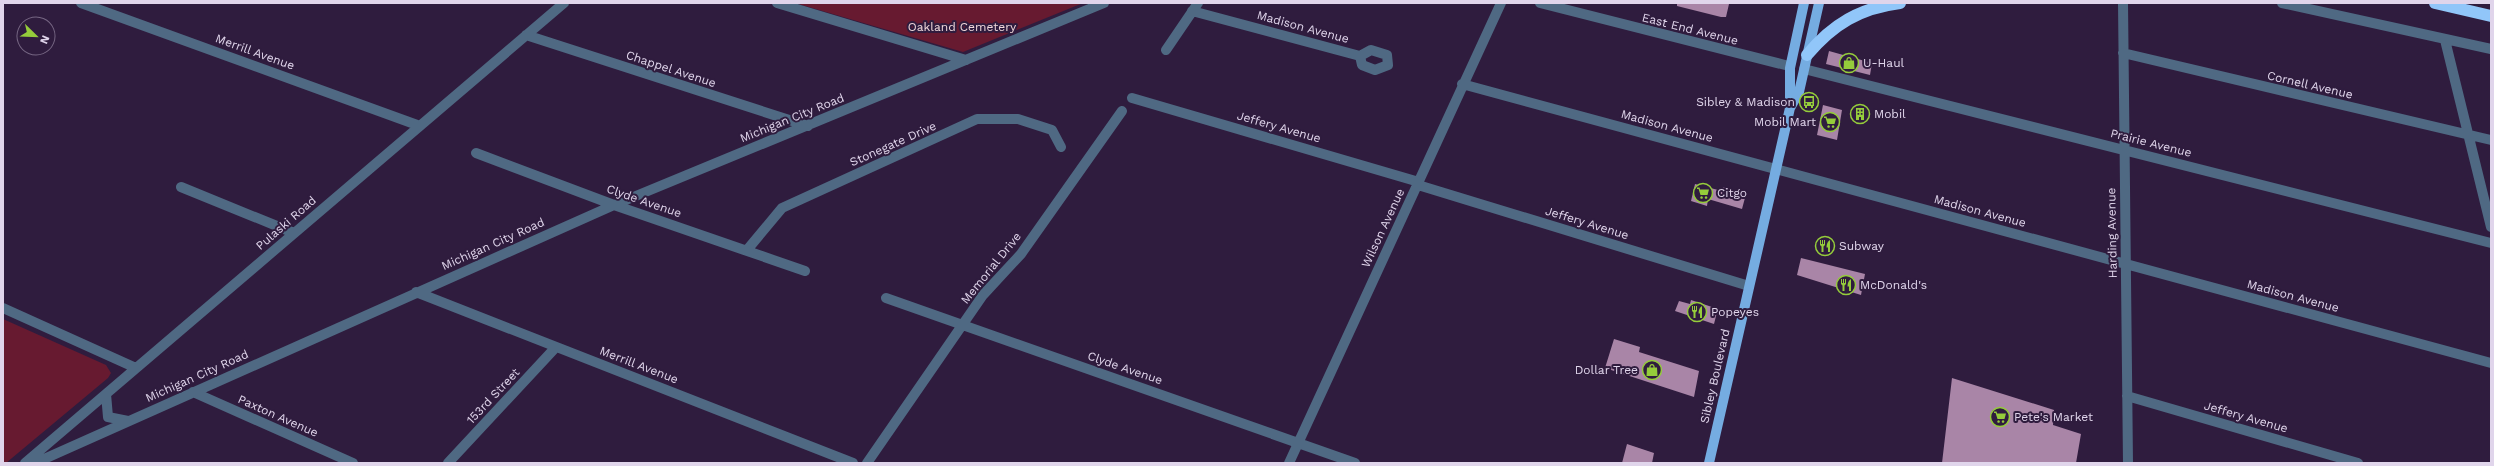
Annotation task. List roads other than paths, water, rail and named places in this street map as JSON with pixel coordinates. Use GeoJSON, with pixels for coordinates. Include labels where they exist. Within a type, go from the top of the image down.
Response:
{"type":"FeatureCollection","features":[{"type":"Feature","properties":{"kind":"highway"},"geometry":{"type":"LineString","coordinates":[[1807,55],[1822,36],[1852,14],[1872,8],[1900,3]]}},
{"type":"Feature","properties":{"kind":"highway"},"geometry":{"type":"LineString","coordinates":[[2435,3],[2491,16]]}},
{"type":"Feature","properties":{"kind":"main road","name":"Sibley Boulevard"},"geometry":{"type":"LineString","coordinates":[[1790,108],[1787,90],[1789,66],[1804,3]]}},
{"type":"Feature","properties":{"kind":"main road","name":"Sibley Boulevard"},"geometry":{"type":"LineString","coordinates":[[1709,463],[1790,108],[1799,92],[1819,3]]}},
{"type":"Feature","properties":{"kind":"street","name":"Merrill Avenue"},"geometry":{"type":"LineString","coordinates":[[81,3],[420,126]]}},
{"type":"Feature","properties":{"kind":"street","name":"Pulaski Road"},"geometry":{"type":"LineString","coordinates":[[25,463],[564,3]]}},
{"type":"Feature","properties":{"kind":"street"},"geometry":{"type":"LineString","coordinates":[[777,3],[966,60]]}},
{"type":"Feature","properties":{"kind":"street","name":"Michigan City Road"},"geometry":{"type":"LineString","coordinates":[[35,463],[614,205],[1104,3]]}},
{"type":"Feature","properties":{"kind":"street"},"geometry":{"type":"LineString","coordinates":[[1166,50],[1198,3]]}},
{"type":"Feature","properties":{"kind":"street","name":"Wilson Avenue"},"geometry":{"type":"LineString","coordinates":[[1289,463],[1462,84],[1501,3]]}},
{"type":"Feature","properties":{"kind":"street","name":"East End Avenue"},"geometry":{"type":"LineString","coordinates":[[1540,3],[1789,66]]}},
{"type":"Feature","properties":{"kind":"street","name":"Harding Avenue"},"geometry":{"type":"LineString","coordinates":[[2123,3],[2128,463]]}},
{"type":"Feature","properties":{"kind":"street"},"geometry":{"type":"LineString","coordinates":[[2282,3],[2491,49]]}},
{"type":"Feature","properties":{"kind":"street","name":"Madison Avenue"},"geometry":{"type":"LineString","coordinates":[[1192,11],[1360,56]]}},
{"type":"Feature","properties":{"kind":"street","name":"Chappel Avenue"},"geometry":{"type":"LineString","coordinates":[[526,35],[808,126]]}},
{"type":"Feature","properties":{"kind":"street"},"geometry":{"type":"LineString","coordinates":[[2445,40],[2491,227]]}},
{"type":"Feature","properties":{"kind":"street","name":"Cornell Avenue"},"geometry":{"type":"LineString","coordinates":[[2123,53],[2491,140]]}},
{"type":"Feature","properties":{"kind":"street","name":"Prairie Avenue"},"geometry":{"type":"LineString","coordinates":[[1804,69],[2491,243]]}},
{"type":"Feature","properties":{"kind":"street","name":"Madison Avenue"},"geometry":{"type":"LineString","coordinates":[[1462,84],[2491,363]]}},
{"type":"Feature","properties":{"kind":"street","name":"Jeffery Avenue"},"geometry":{"type":"LineString","coordinates":[[1132,98],[1418,183],[1749,286]]}},
{"type":"Feature","properties":{"kind":"street","name":"Memorial Drive"},"geometry":{"type":"LineString","coordinates":[[867,463],[983,295],[1021,254],[1122,111]]}},
{"type":"Feature","properties":{"kind":"street","name":"Stonegate Drive"},"geometry":{"type":"LineString","coordinates":[[747,250],[782,208],[977,119],[1018,119],[1052,130],[1061,147]]}},
{"type":"Feature","properties":{"kind":"street","name":"Clyde Avenue"},"geometry":{"type":"LineString","coordinates":[[476,153],[614,205],[805,271]]}},
{"type":"Feature","properties":{"kind":"street"},"geometry":{"type":"LineString","coordinates":[[181,187],[294,232]]}},
{"type":"Feature","properties":{"kind":"street","name":"Merrill Avenue"},"geometry":{"type":"LineString","coordinates":[[416,292],[852,463]]}},
{"type":"Feature","properties":{"kind":"street","name":"Clyde Avenue"},"geometry":{"type":"LineString","coordinates":[[886,298],[1355,463]]}},
{"type":"Feature","properties":{"kind":"street"},"geometry":{"type":"LineString","coordinates":[[3,308],[136,368]]}},
{"type":"Feature","properties":{"kind":"street","name":"153rd Street"},"geometry":{"type":"LineString","coordinates":[[448,463],[556,347]]}},
{"type":"Feature","properties":{"kind":"street","name":"Paxton Avenue"},"geometry":{"type":"LineString","coordinates":[[193,392],[353,463]]}},
{"type":"Feature","properties":{"kind":"street"},"geometry":{"type":"LineString","coordinates":[[106,394],[108,417],[128,422]]}},
{"type":"Feature","properties":{"kind":"street","name":"Jeffery Avenue"},"geometry":{"type":"LineString","coordinates":[[2127,396],[2358,463]]}},
{"type":"Feature","properties":{"kind":"place","name":"U-Haul"},"geometry":{"type":"Point","coordinates":[1849,63]}},
{"type":"Feature","properties":{"kind":"place","name":"Sibley & Madison"},"geometry":{"type":"Point","coordinates":[1809,102]}},
{"type":"Feature","properties":{"kind":"place","name":"Mobil"},"geometry":{"type":"Point","coordinates":[1860,114]}},
{"type":"Feature","properties":{"kind":"place","name":"Mobil Mart"},"geometry":{"type":"Point","coordinates":[1830,122]}},
{"type":"Feature","properties":{"kind":"place","name":"Citgo"},"geometry":{"type":"Point","coordinates":[1703,193]}},
{"type":"Feature","properties":{"kind":"place","name":"Subway"},"geometry":{"type":"Point","coordinates":[1825,246]}},
{"type":"Feature","properties":{"kind":"place","name":"McDonald's"},"geometry":{"type":"Point","coordinates":[1846,285]}},
{"type":"Feature","properties":{"kind":"place","name":"Popeyes"},"geometry":{"type":"Point","coordinates":[1697,312]}},
{"type":"Feature","properties":{"kind":"place","name":"Dollar Tree"},"geometry":{"type":"Point","coordinates":[1652,370]}},
{"type":"Feature","properties":{"kind":"place","name":"Pete's Market"},"geometry":{"type":"Point","coordinates":[2000,417]}},
{"type":"Feature","properties":{"kind":"park label","name":"Oakland Cemetery"},"geometry":{"type":"Point","coordinates":[962,27]}}]}
